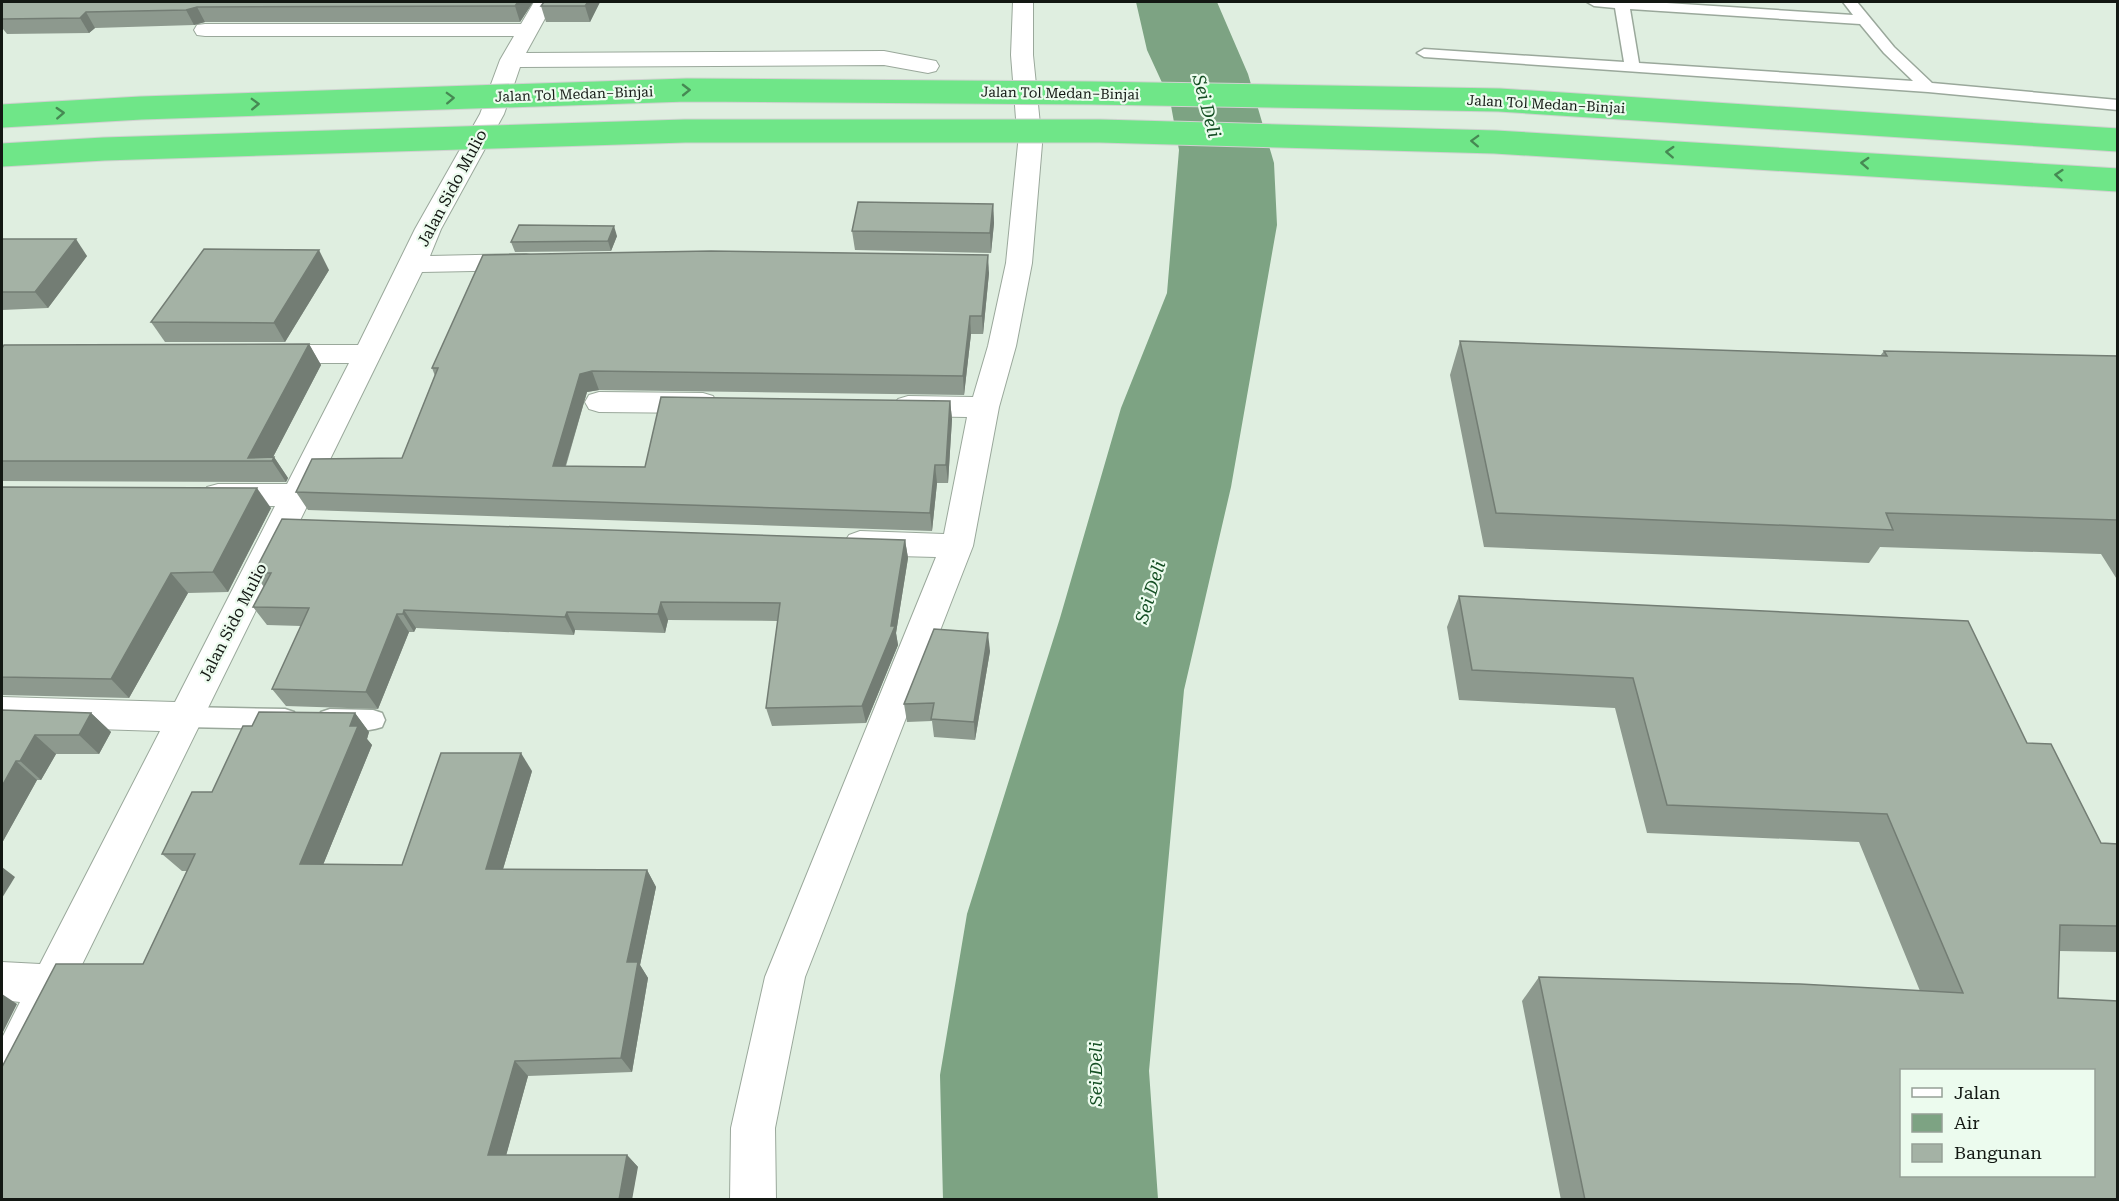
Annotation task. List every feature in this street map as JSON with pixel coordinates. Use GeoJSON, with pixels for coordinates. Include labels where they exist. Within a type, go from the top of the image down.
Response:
{"type":"FeatureCollection","features":[{"type":"Feature","properties":{"kind":"highway","name":"Jalan Tol Medan–Binjai"},"geometry":{"type":"LineString","coordinates":[[2,116],[141,108],[687,90],[1091,93],[1499,100],[2118,140]]}},
{"type":"Feature","properties":{"kind":"highway"},"geometry":{"type":"LineString","coordinates":[[2,155],[104,149],[685,131],[1100,131],[1495,142],[2017,171],[2118,180]]}},
{"type":"Feature","properties":{"kind":"street","name":"Jalan Sido Mulio"},"geometry":{"type":"LineString","coordinates":[[2,1082],[413,264],[428,229],[492,114],[511,60],[544,2]]}},
{"type":"Feature","properties":{"kind":"street"},"geometry":{"type":"LineString","coordinates":[[753,1200],[753,1128],[785,977],[957,546],[984,407],[1002,346],[1006,262],[1030,144],[1022,55],[1023,2]]}},
{"type":"Feature","properties":{"kind":"street"},"geometry":{"type":"LineString","coordinates":[[205,30],[529,30]]}},
{"type":"Feature","properties":{"kind":"street"},"geometry":{"type":"LineString","coordinates":[[511,60],[884,58],[928,66]]}},
{"type":"Feature","properties":{"kind":"street"},"geometry":{"type":"LineString","coordinates":[[413,264],[553,262]]}},
{"type":"Feature","properties":{"kind":"street"},"geometry":{"type":"LineString","coordinates":[[249,354],[367,354]]}},
{"type":"Feature","properties":{"kind":"street"},"geometry":{"type":"LineString","coordinates":[[599,402],[727,403]]}},
{"type":"Feature","properties":{"kind":"street"},"geometry":{"type":"LineString","coordinates":[[879,405],[984,407]]}},
{"type":"Feature","properties":{"kind":"street"},"geometry":{"type":"LineString","coordinates":[[190,495],[297,495]]}},
{"type":"Feature","properties":{"kind":"street"},"geometry":{"type":"LineString","coordinates":[[283,523],[319,524]]}},
{"type":"Feature","properties":{"kind":"street"},"geometry":{"type":"LineString","coordinates":[[828,542],[957,546]]}},
{"type":"Feature","properties":{"kind":"street"},"geometry":{"type":"LineString","coordinates":[[2,711],[185,717]]}},
{"type":"Feature","properties":{"kind":"street"},"geometry":{"type":"LineString","coordinates":[[2,981],[50,985]]}},
{"type":"Feature","properties":{"kind":"lane"},"geometry":{"type":"LineString","coordinates":[[1594,2],[1672,4],[1865,20]]}},
{"type":"Feature","properties":{"kind":"lane"},"geometry":{"type":"LineString","coordinates":[[1850,2],[1889,50],[1928,87]]}},
{"type":"Feature","properties":{"kind":"lane"},"geometry":{"type":"LineString","coordinates":[[1622,4],[1632,67]]}},
{"type":"Feature","properties":{"kind":"lane"},"geometry":{"type":"LineString","coordinates":[[1424,53],[1928,87],[2118,105]]}},
{"type":"Feature","properties":{"kind":"lane"},"geometry":{"type":"LineString","coordinates":[[185,717],[373,720]]}},
{"type":"Feature","properties":{"kind":"water","name":"Sei Deli"},"geometry":{"type":"Polygon","coordinates":[[[1136,2],[1217,2],[1248,74],[1274,163],[1277,225],[1231,487],[1184,690],[1149,1071],[1158,1199],[943,1200],[940,1075],[967,914],[1060,618],[1121,408],[1167,293],[1179,150],[1170,100],[1147,50],[1136,2]]]}},
{"type":"Feature","properties":{"kind":"building"},"geometry":{"type":"Polygon","coordinates":[[[2,2],[518,2],[515,6],[197,7],[186,10],[86,12],[80,18],[2,19],[2,2]]]}},
{"type":"Feature","properties":{"kind":"building"},"geometry":{"type":"Polygon","coordinates":[[[544,2],[588,2],[585,6],[541,6],[544,2]]]}},
{"type":"Feature","properties":{"kind":"building"},"geometry":{"type":"Polygon","coordinates":[[[858,202],[993,204],[990,233],[852,231],[858,202]]]}},
{"type":"Feature","properties":{"kind":"building"},"geometry":{"type":"Polygon","coordinates":[[[519,225],[614,226],[608,241],[511,242],[519,225]]]}},
{"type":"Feature","properties":{"kind":"building"},"geometry":{"type":"Polygon","coordinates":[[[2,239],[76,239],[35,292],[2,292],[2,239]]]}},
{"type":"Feature","properties":{"kind":"building"},"geometry":{"type":"Polygon","coordinates":[[[204,249],[319,250],[274,323],[151,322],[204,249]]]}},
{"type":"Feature","properties":{"kind":"building"},"geometry":{"type":"Polygon","coordinates":[[[711,251],[988,255],[982,316],[970,316],[963,376],[592,371],[580,374],[553,466],[645,467],[661,397],[950,401],[946,465],[935,465],[930,513],[296,492],[312,459],[402,458],[438,368],[432,368],[483,255],[711,251]]]}},
{"type":"Feature","properties":{"kind":"building"},"geometry":{"type":"Polygon","coordinates":[[[1460,341],[1887,356],[1884,351],[2118,356],[2118,520],[1886,513],[1893,530],[1496,513],[1460,341]]]}},
{"type":"Feature","properties":{"kind":"building"},"geometry":{"type":"Polygon","coordinates":[[[309,344],[248,458],[274,457],[272,461],[2,461],[2,348],[4,345],[309,344]]]}},
{"type":"Feature","properties":{"kind":"building"},"geometry":{"type":"Polygon","coordinates":[[[2,487],[257,488],[213,572],[171,573],[111,679],[2,677],[2,487]]]}},
{"type":"Feature","properties":{"kind":"building"},"geometry":{"type":"Polygon","coordinates":[[[282,519],[905,540],[891,626],[895,626],[862,706],[766,708],[780,603],[661,602],[658,614],[567,612],[565,617],[404,610],[403,614],[397,614],[366,692],[272,689],[309,608],[253,607],[271,573],[254,573],[282,519]]]}},
{"type":"Feature","properties":{"kind":"building"},"geometry":{"type":"Polygon","coordinates":[[[1459,596],[1968,621],[2027,743],[2051,744],[2101,843],[2118,844],[2118,926],[2060,925],[2058,998],[2118,1001],[2118,1200],[1585,1200],[1539,977],[1800,984],[1963,993],[1887,814],[1667,805],[1633,678],[1472,670],[1459,596]]]}},
{"type":"Feature","properties":{"kind":"building"},"geometry":{"type":"Polygon","coordinates":[[[934,629],[988,633],[974,722],[931,719],[934,703],[904,704],[934,629]]]}},
{"type":"Feature","properties":{"kind":"building"},"geometry":{"type":"Polygon","coordinates":[[[2,710],[91,713],[79,735],[35,735],[20,761],[16,761],[2,786],[2,710]]]}},
{"type":"Feature","properties":{"kind":"building"},"geometry":{"type":"Polygon","coordinates":[[[259,712],[355,713],[350,726],[358,726],[300,864],[402,865],[441,753],[521,753],[486,869],[647,870],[627,962],[638,962],[621,1058],[515,1061],[488,1155],[627,1155],[619,1200],[2,1200],[2,1067],[56,964],[143,964],[195,854],[162,854],[192,792],[212,792],[243,726],[252,726],[259,712]]]}}]}
